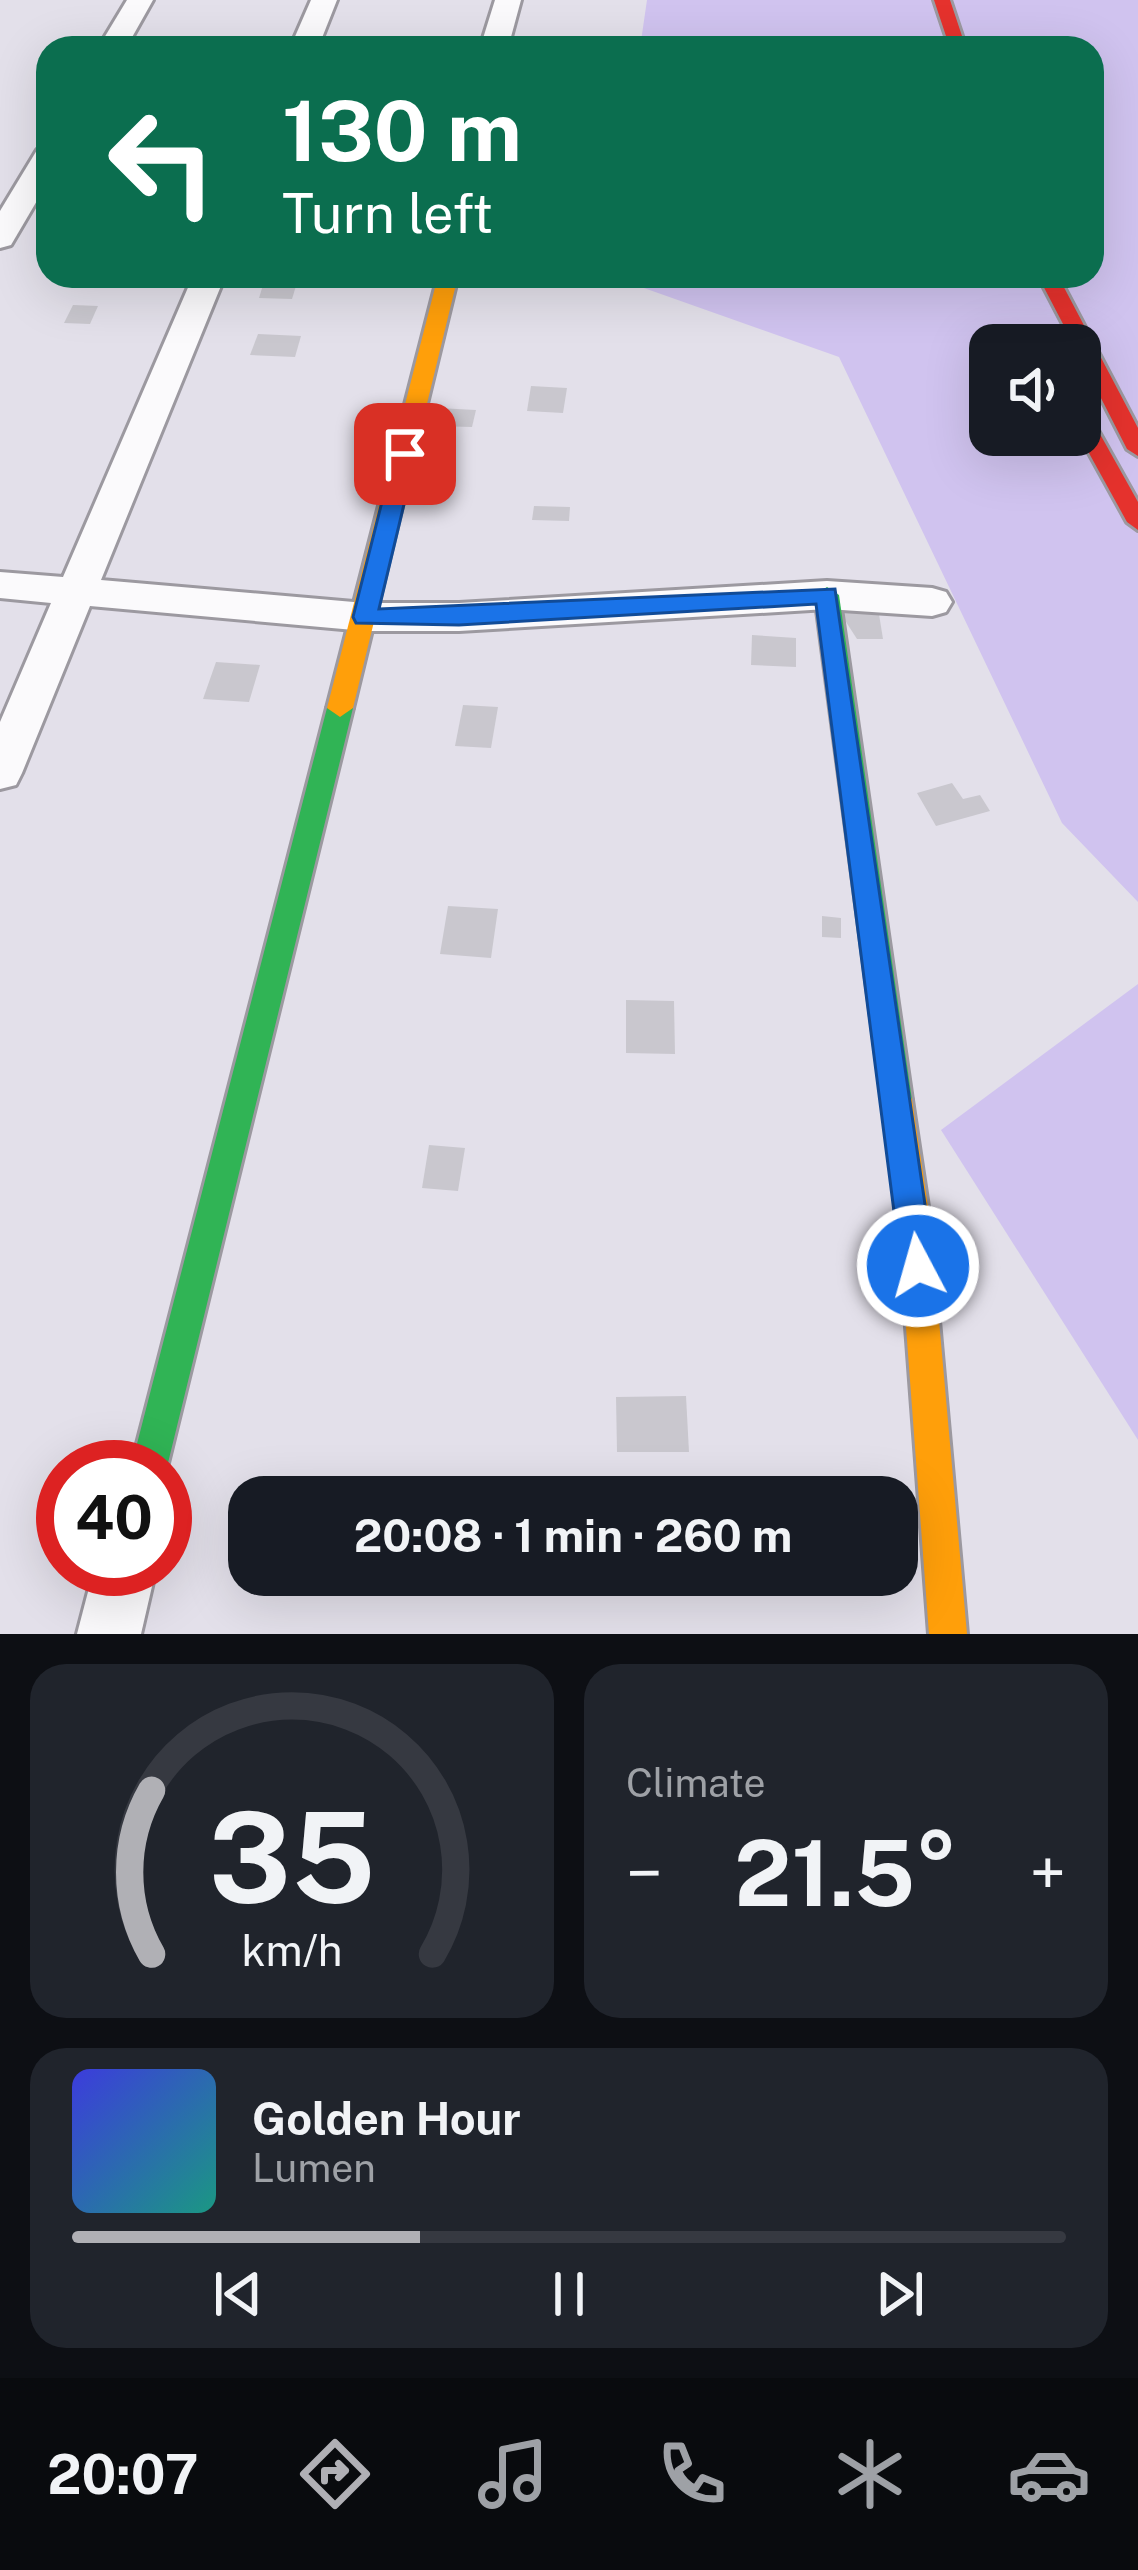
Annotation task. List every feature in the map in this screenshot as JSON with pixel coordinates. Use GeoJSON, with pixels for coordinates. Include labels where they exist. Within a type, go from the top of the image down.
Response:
{"type":"FeatureCollection","features":[{"type":"Feature","properties":{"kind":"main road"},"geometry":{"type":"LineString","coordinates":[[942,0],[954,36]]}},
{"type":"Feature","properties":{"kind":"main road"},"geometry":{"type":"LineString","coordinates":[[155,1440],[241,1084],[365,617],[445,288]]}},
{"type":"Feature","properties":{"kind":"main road"},"geometry":{"type":"LineString","coordinates":[[1054,288],[1138,449]]}},
{"type":"Feature","properties":{"kind":"main road"},"geometry":{"type":"LineString","coordinates":[[1101,456],[1138,522]]}},
{"type":"Feature","properties":{"kind":"main road"},"geometry":{"type":"LineString","coordinates":[[826,595],[914,1220],[948,1634]]}},
{"type":"Feature","properties":{"kind":"street"},"geometry":{"type":"LineString","coordinates":[[119,36],[140,0]]}},
{"type":"Feature","properties":{"kind":"street"},"geometry":{"type":"LineString","coordinates":[[309,36],[324,0]]}},
{"type":"Feature","properties":{"kind":"street"},"geometry":{"type":"LineString","coordinates":[[498,36],[508,0]]}},
{"type":"Feature","properties":{"kind":"street"},"geometry":{"type":"LineString","coordinates":[[0,238],[36,176]]}},
{"type":"Feature","properties":{"kind":"street"},"geometry":{"type":"LineString","coordinates":[[0,773],[204,288]]}},
{"type":"Feature","properties":{"kind":"street"},"geometry":{"type":"LineString","coordinates":[[0,585],[365,617],[459,617],[826,595],[932,602]]}},
{"type":"Feature","properties":{"kind":"street"},"geometry":{"type":"LineString","coordinates":[[109,1634],[118,1596]]}},
{"type":"Feature","properties":{"kind":"shaded area"},"geometry":{"type":"Polygon","coordinates":[[[647,0],[1138,0],[1138,902],[1062,823],[839,357],[644,288],[1104,288],[1104,36],[642,36],[647,0]]]}},
{"type":"Feature","properties":{"kind":"shaded area"},"geometry":{"type":"Polygon","coordinates":[[[1138,984],[1138,1440],[941,1130],[1138,984]]]}},
{"type":"Feature","properties":{"kind":"building"},"geometry":{"type":"Polygon","coordinates":[[[262,288],[295,288],[292,299],[259,298],[262,288]]]}},
{"type":"Feature","properties":{"kind":"building"},"geometry":{"type":"Polygon","coordinates":[[[73,305],[98,306],[90,324],[64,323],[73,305]]]}},
{"type":"Feature","properties":{"kind":"building"},"geometry":{"type":"Polygon","coordinates":[[[258,334],[301,336],[295,357],[250,355],[258,334]]]}},
{"type":"Feature","properties":{"kind":"building"},"geometry":{"type":"Polygon","coordinates":[[[531,386],[567,388],[563,413],[527,411],[531,386]]]}},
{"type":"Feature","properties":{"kind":"building"},"geometry":{"type":"Polygon","coordinates":[[[438,408],[476,410],[472,427],[434,426],[438,408]]]}},
{"type":"Feature","properties":{"kind":"building"},"geometry":{"type":"Polygon","coordinates":[[[534,506],[570,507],[569,521],[532,520],[534,506]]]}},
{"type":"Feature","properties":{"kind":"building"},"geometry":{"type":"Polygon","coordinates":[[[837,608],[878,608],[883,639],[857,639],[837,608]]]}},
{"type":"Feature","properties":{"kind":"building"},"geometry":{"type":"Polygon","coordinates":[[[752,635],[796,638],[796,667],[751,665],[752,635]]]}},
{"type":"Feature","properties":{"kind":"building"},"geometry":{"type":"Polygon","coordinates":[[[216,662],[260,665],[249,702],[203,699],[216,662]]]}},
{"type":"Feature","properties":{"kind":"building"},"geometry":{"type":"Polygon","coordinates":[[[463,705],[498,707],[491,748],[455,746],[463,705]]]}},
{"type":"Feature","properties":{"kind":"building"},"geometry":{"type":"Polygon","coordinates":[[[952,783],[963,799],[980,795],[990,811],[936,826],[917,793],[952,783]]]}},
{"type":"Feature","properties":{"kind":"building"},"geometry":{"type":"Polygon","coordinates":[[[448,906],[498,909],[491,958],[440,954],[448,906]]]}},
{"type":"Feature","properties":{"kind":"building"},"geometry":{"type":"Polygon","coordinates":[[[822,916],[841,918],[841,938],[822,937],[822,916]]]}},
{"type":"Feature","properties":{"kind":"building"},"geometry":{"type":"Polygon","coordinates":[[[626,1000],[674,1001],[675,1054],[626,1053],[626,1000]]]}},
{"type":"Feature","properties":{"kind":"building"},"geometry":{"type":"Polygon","coordinates":[[[429,1145],[465,1148],[458,1191],[422,1188],[429,1145]]]}},
{"type":"Feature","properties":{"kind":"building"},"geometry":{"type":"Polygon","coordinates":[[[686,1396],[689,1452],[617,1452],[616,1397],[686,1396]]]}},
{"type":"Feature","properties":{"kind":"traffic: fast"},"geometry":{"type":"LineString","coordinates":[[827,595],[897,1100]]}},
{"type":"Feature","properties":{"kind":"traffic: fast"},"geometry":{"type":"LineString","coordinates":[[156,1440],[340,708]]}},
{"type":"Feature","properties":{"kind":"traffic: slow"},"geometry":{"type":"LineString","coordinates":[[340,708],[445,288]]}},
{"type":"Feature","properties":{"kind":"traffic: slow"},"geometry":{"type":"LineString","coordinates":[[897,1100],[914,1220],[948,1634]]}},
{"type":"Feature","properties":{"kind":"traffic: jam"},"geometry":{"type":"LineString","coordinates":[[942,0],[954,36]]}},
{"type":"Feature","properties":{"kind":"traffic: jam"},"geometry":{"type":"LineString","coordinates":[[1054,288],[1138,449]]}},
{"type":"Feature","properties":{"kind":"traffic: jam"},"geometry":{"type":"LineString","coordinates":[[1101,456],[1138,522]]}},
{"type":"Feature","properties":{"kind":"route"},"geometry":{"type":"LineString","coordinates":[[405,454],[365,617],[459,617],[826,595],[918,1266]]}}]}
